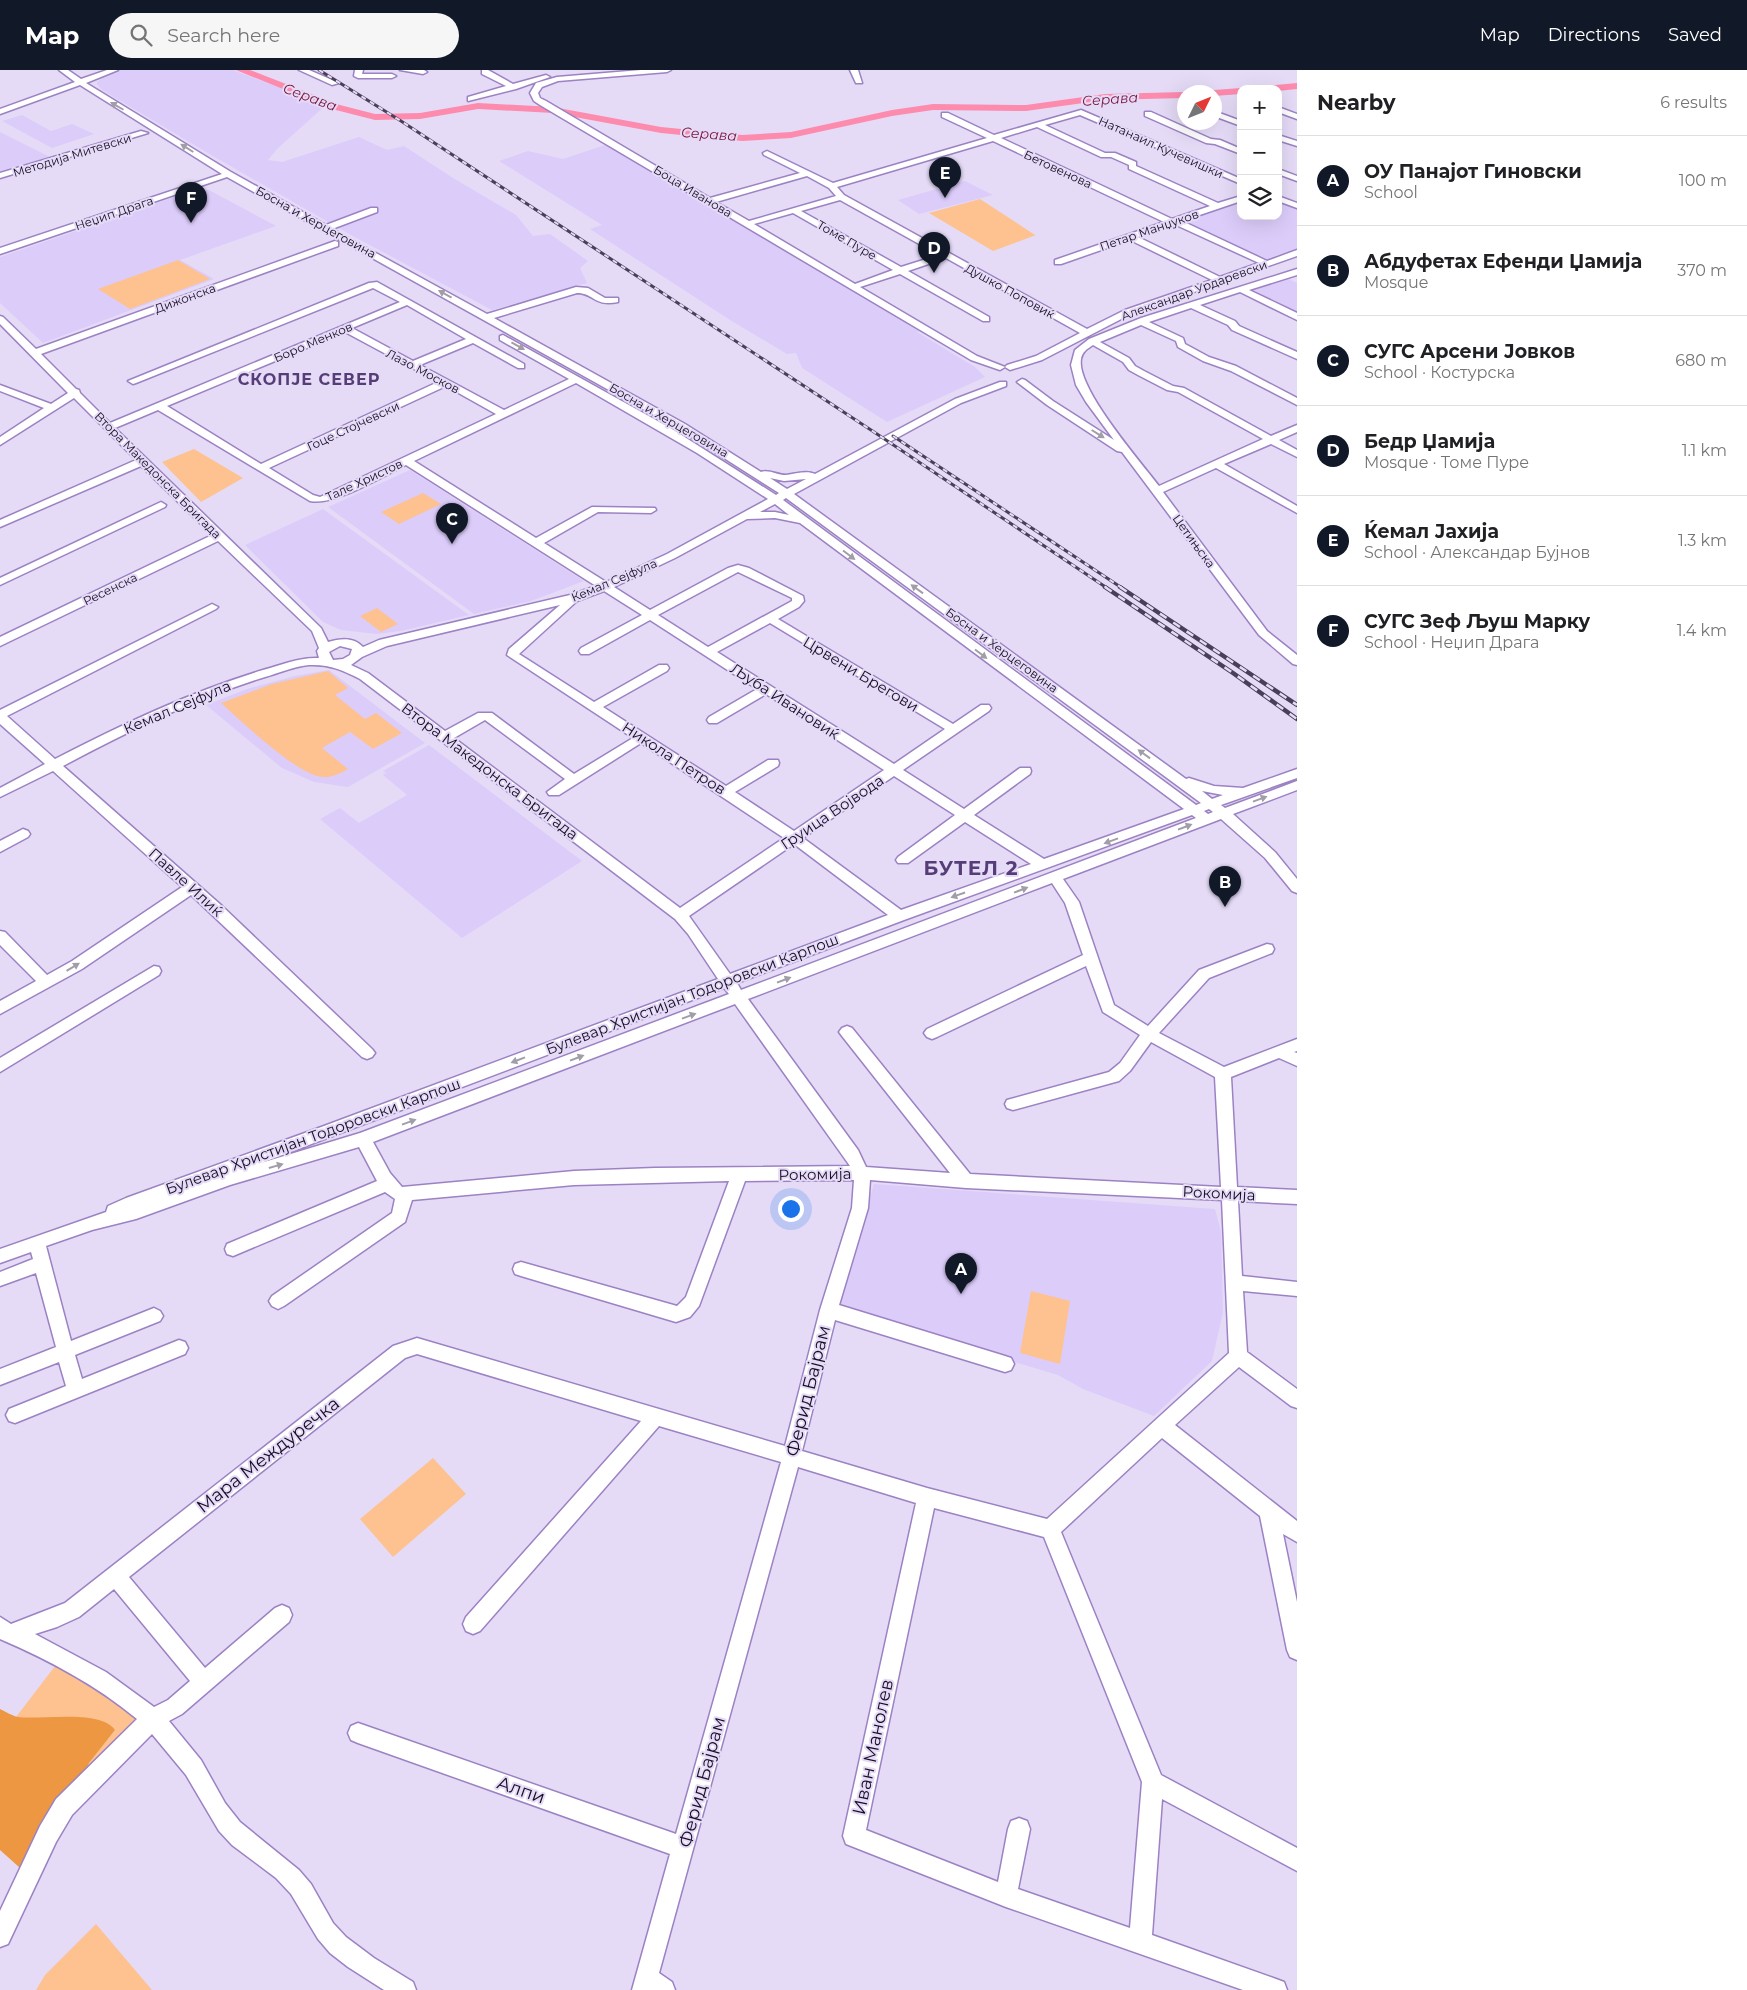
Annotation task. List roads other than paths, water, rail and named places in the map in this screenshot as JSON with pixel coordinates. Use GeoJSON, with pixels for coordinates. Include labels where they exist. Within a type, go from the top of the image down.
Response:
{"type":"FeatureCollection","features":[{"type":"Feature","properties":{"kind":"street"},"geometry":{"type":"LineString","coordinates":[[303,70],[335,83]]}},
{"type":"Feature","properties":{"kind":"street"},"geometry":{"type":"LineString","coordinates":[[355,70],[359,70],[358,76],[392,76]]}},
{"type":"Feature","properties":{"kind":"street"},"geometry":{"type":"LineString","coordinates":[[404,70],[423,72]]}},
{"type":"Feature","properties":{"kind":"street"},"geometry":{"type":"LineString","coordinates":[[534,70],[544,79],[666,70]]}},
{"type":"Feature","properties":{"kind":"street"},"geometry":{"type":"LineString","coordinates":[[471,99],[570,70]]}},
{"type":"Feature","properties":{"kind":"street"},"geometry":{"type":"LineString","coordinates":[[854,70],[859,81]]}},
{"type":"Feature","properties":{"kind":"street"},"geometry":{"type":"LineString","coordinates":[[61,74],[80,75],[111,71]]}},
{"type":"Feature","properties":{"kind":"street"},"geometry":{"type":"LineString","coordinates":[[0,112],[111,71]]}},
{"type":"Feature","properties":{"kind":"street"},"geometry":{"type":"LineString","coordinates":[[102,97],[93,87],[97,80],[111,71]]}},
{"type":"Feature","properties":{"kind":"street"},"geometry":{"type":"LineString","coordinates":[[485,72],[513,87]]}},
{"type":"Feature","properties":{"kind":"street"},"geometry":{"type":"LineString","coordinates":[[61,74],[76,84]]}},
{"type":"Feature","properties":{"kind":"street"},"geometry":{"type":"LineString","coordinates":[[41,97],[58,84],[61,74]]}},
{"type":"Feature","properties":{"kind":"street","name":"Боца Иванова"},"geometry":{"type":"LineString","coordinates":[[544,79],[534,93],[537,99],[543,103],[641,160],[649,160],[712,200],[976,357],[1019,370],[1023,378],[1050,403]]}},
{"type":"Feature","properties":{"kind":"street","name":"Босна и Херцеговина"},"geometry":{"type":"LineString","coordinates":[[76,84],[102,97],[228,174],[686,428],[752,470],[1223,813],[1270,855],[1297,888]]}},
{"type":"Feature","properties":{"kind":"street","name":"Босна и Херцеговина"},"geometry":{"type":"LineString","coordinates":[[76,84],[144,133],[218,182],[234,188],[576,379],[673,434],[744,478],[1206,819]]}},
{"type":"Feature","properties":{"kind":"street"},"geometry":{"type":"LineString","coordinates":[[41,97],[59,94],[78,94]]}},
{"type":"Feature","properties":{"kind":"street"},"geometry":{"type":"LineString","coordinates":[[1282,111],[1297,117]]}},
{"type":"Feature","properties":{"kind":"street","name":"Натанаил Кучевишки"},"geometry":{"type":"LineString","coordinates":[[1053,120],[1081,112],[1237,180]]}},
{"type":"Feature","properties":{"kind":"street"},"geometry":{"type":"LineString","coordinates":[[1037,114],[1067,126]]}},
{"type":"Feature","properties":{"kind":"street"},"geometry":{"type":"LineString","coordinates":[[1148,114],[1209,141],[1217,142],[1237,150]]}},
{"type":"Feature","properties":{"kind":"street","name":"Бетовенова"},"geometry":{"type":"LineString","coordinates":[[945,115],[1267,264]]}},
{"type":"Feature","properties":{"kind":"street"},"geometry":{"type":"LineString","coordinates":[[1222,116],[1237,122]]}},
{"type":"Feature","properties":{"kind":"street"},"geometry":{"type":"LineString","coordinates":[[766,153],[832,186],[1053,120]]}},
{"type":"Feature","properties":{"kind":"street"},"geometry":{"type":"LineString","coordinates":[[1038,125],[1104,154],[1112,155],[1133,164],[1132,167],[1218,206]]}},
{"type":"Feature","properties":{"kind":"street","name":"Методија Митевски"},"geometry":{"type":"LineString","coordinates":[[0,176],[144,133]]}},
{"type":"Feature","properties":{"kind":"street"},"geometry":{"type":"LineString","coordinates":[[1282,139],[1297,146]]}},
{"type":"Feature","properties":{"kind":"street"},"geometry":{"type":"LineString","coordinates":[[1209,141],[1207,142],[1209,144],[1237,156]]}},
{"type":"Feature","properties":{"kind":"street"},"geometry":{"type":"LineString","coordinates":[[1282,144],[1290,147],[1297,146]]}},
{"type":"Feature","properties":{"kind":"street"},"geometry":{"type":"LineString","coordinates":[[189,187],[199,178],[201,172]]}},
{"type":"Feature","properties":{"kind":"street"},"geometry":{"type":"LineString","coordinates":[[1282,173],[1297,179]]}},
{"type":"Feature","properties":{"kind":"street"},"geometry":{"type":"LineString","coordinates":[[218,182],[228,174]]}},
{"type":"Feature","properties":{"kind":"street"},"geometry":{"type":"LineString","coordinates":[[712,200],[806,174]]}},
{"type":"Feature","properties":{"kind":"street"},"geometry":{"type":"LineString","coordinates":[[1287,182],[1297,179]]}},
{"type":"Feature","properties":{"kind":"street","name":"Неџип Драга"},"geometry":{"type":"LineString","coordinates":[[0,251],[189,187],[218,182]]}},
{"type":"Feature","properties":{"kind":"street","name":"Душко Поповиќ"},"geometry":{"type":"LineString","coordinates":[[832,186],[841,197],[1090,337],[1126,360],[1132,368],[1170,388],[1181,390],[1297,454]]}},
{"type":"Feature","properties":{"kind":"street"},"geometry":{"type":"LineString","coordinates":[[753,222],[841,197]]}},
{"type":"Feature","properties":{"kind":"street","name":"Петар Манџуков"},"geometry":{"type":"LineString","coordinates":[[1058,262],[1237,199]]}},
{"type":"Feature","properties":{"kind":"street"},"geometry":{"type":"LineString","coordinates":[[712,200],[753,222],[821,265],[859,284],[976,357]]}},
{"type":"Feature","properties":{"kind":"street"},"geometry":{"type":"LineString","coordinates":[[1282,200],[1297,206]]}},
{"type":"Feature","properties":{"kind":"street"},"geometry":{"type":"LineString","coordinates":[[326,228],[374,210]]}},
{"type":"Feature","properties":{"kind":"street","name":"Томе Пуре"},"geometry":{"type":"LineString","coordinates":[[794,210],[986,319]]}},
{"type":"Feature","properties":{"kind":"street"},"geometry":{"type":"LineString","coordinates":[[1130,236],[1220,280]]}},
{"type":"Feature","properties":{"kind":"street","name":"Дижонска"},"geometry":{"type":"LineString","coordinates":[[36,353],[335,244]]}},
{"type":"Feature","properties":{"kind":"street","name":"Александар Урдаревски"},"geometry":{"type":"LineString","coordinates":[[989,375],[1005,367],[1039,358],[1090,337],[1128,312],[1297,253]]}},
{"type":"Feature","properties":{"kind":"street"},"geometry":{"type":"LineString","coordinates":[[859,284],[947,255]]}},
{"type":"Feature","properties":{"kind":"street"},"geometry":{"type":"LineString","coordinates":[[1090,337],[1297,272]]}},
{"type":"Feature","properties":{"kind":"street"},"geometry":{"type":"LineString","coordinates":[[133,381],[367,286],[377,285],[521,366]]}},
{"type":"Feature","properties":{"kind":"street"},"geometry":{"type":"LineString","coordinates":[[488,317],[576,290],[584,290],[603,301],[615,300]]}},
{"type":"Feature","properties":{"kind":"street"},"geometry":{"type":"LineString","coordinates":[[1243,290],[1297,316]]}},
{"type":"Feature","properties":{"kind":"street","name":"Боро Менков"},"geometry":{"type":"LineString","coordinates":[[109,428],[407,302]]}},
{"type":"Feature","properties":{"kind":"street"},"geometry":{"type":"LineString","coordinates":[[1193,305],[1232,323],[1241,324],[1278,342],[1284,349],[1297,356]]}},
{"type":"Feature","properties":{"kind":"street","name":"Втора Македонска Бригада"},"geometry":{"type":"LineString","coordinates":[[0,319],[317,630],[353,650]]}},
{"type":"Feature","properties":{"kind":"street"},"geometry":{"type":"LineString","coordinates":[[1142,322],[1180,340],[1181,345],[1210,361],[1233,368],[1297,402]]}},
{"type":"Feature","properties":{"kind":"street","name":"Лазо Москов"},"geometry":{"type":"LineString","coordinates":[[345,328],[502,413]]}},
{"type":"Feature","properties":{"kind":"street","name":"Цетињска"},"geometry":{"type":"LineString","coordinates":[[1090,337],[1077,354],[1078,376],[1083,389],[1098,412],[1248,614],[1263,632],[1297,661]]}},
{"type":"Feature","properties":{"kind":"street"},"geometry":{"type":"LineString","coordinates":[[412,365],[473,339]]}},
{"type":"Feature","properties":{"kind":"street","name":"Боца Иванова"},"geometry":{"type":"LineString","coordinates":[[976,357],[989,375]]}},
{"type":"Feature","properties":{"kind":"street","name":"Александар Урдаревски"},"geometry":{"type":"LineString","coordinates":[[1023,378],[1039,358]]}},
{"type":"Feature","properties":{"kind":"street"},"geometry":{"type":"LineString","coordinates":[[970,395],[989,375],[1005,384],[1050,403],[1129,453]]}},
{"type":"Feature","properties":{"kind":"street"},"geometry":{"type":"LineString","coordinates":[[774,499],[970,395],[1023,378]]}},
{"type":"Feature","properties":{"kind":"street","name":"Тале Христов"},"geometry":{"type":"LineString","coordinates":[[160,406],[310,498],[320,500],[331,498],[502,413],[576,379]]}},
{"type":"Feature","properties":{"kind":"street","name":"Гоце Стојчевски"},"geometry":{"type":"LineString","coordinates":[[261,468],[445,383]]}},
{"type":"Feature","properties":{"kind":"street"},"geometry":{"type":"LineString","coordinates":[[0,388],[51,408]]}},
{"type":"Feature","properties":{"kind":"street"},"geometry":{"type":"LineString","coordinates":[[0,442],[76,392]]}},
{"type":"Feature","properties":{"kind":"street"},"geometry":{"type":"LineString","coordinates":[[1068,415],[1084,417],[1098,412]]}},
{"type":"Feature","properties":{"kind":"street"},"geometry":{"type":"LineString","coordinates":[[1157,491],[1297,428]]}},
{"type":"Feature","properties":{"kind":"street","name":"Љуба Ивановиќ"},"geometry":{"type":"LineString","coordinates":[[406,460],[1043,865]]}},
{"type":"Feature","properties":{"kind":"street"},"geometry":{"type":"LineString","coordinates":[[0,524],[143,461]]}},
{"type":"Feature","properties":{"kind":"street"},"geometry":{"type":"LineString","coordinates":[[752,470],[773,476],[796,478],[813,475],[840,464]]}},
{"type":"Feature","properties":{"kind":"street"},"geometry":{"type":"LineString","coordinates":[[823,521],[811,503],[810,490],[819,480],[840,464]]}},
{"type":"Feature","properties":{"kind":"street"},"geometry":{"type":"LineString","coordinates":[[1216,464],[1297,510]]}},
{"type":"Feature","properties":{"kind":"street"},"geometry":{"type":"LineString","coordinates":[[738,518],[748,505],[750,496],[744,478]]}},
{"type":"Feature","properties":{"kind":"street","name":"Ќемал Сејфула"},"geometry":{"type":"LineString","coordinates":[[353,650],[574,598],[605,587],[671,556],[774,499]]}},
{"type":"Feature","properties":{"kind":"street"},"geometry":{"type":"LineString","coordinates":[[0,582],[161,505]]}},
{"type":"Feature","properties":{"kind":"street"},"geometry":{"type":"LineString","coordinates":[[537,542],[596,509],[651,510]]}},
{"type":"Feature","properties":{"kind":"street"},"geometry":{"type":"LineString","coordinates":[[738,518],[774,515],[788,517],[810,526]]}},
{"type":"Feature","properties":{"kind":"street","name":"Ресенска"},"geometry":{"type":"LineString","coordinates":[[0,642],[220,536]]}},
{"type":"Feature","properties":{"kind":"street"},"geometry":{"type":"LineString","coordinates":[[584,651],[738,568],[746,570],[797,596],[798,601],[795,604],[708,652]]}},
{"type":"Feature","properties":{"kind":"street","name":"Никола Петров"},"geometry":{"type":"LineString","coordinates":[[574,598],[513,652],[512,655],[726,792],[794,838],[899,916]]}},
{"type":"Feature","properties":{"kind":"street"},"geometry":{"type":"LineString","coordinates":[[0,716],[212,607]]}},
{"type":"Feature","properties":{"kind":"street","name":"Црвени Брегови"},"geometry":{"type":"LineString","coordinates":[[769,618],[953,729]]}},
{"type":"Feature","properties":{"kind":"street","name":"Втора Македонска Бригада"},"geometry":{"type":"LineString","coordinates":[[317,630],[330,656],[364,676],[617,866],[680,916]]}},
{"type":"Feature","properties":{"kind":"street"},"geometry":{"type":"LineString","coordinates":[[333,644],[353,650],[349,662],[330,656],[333,644]]}},
{"type":"Feature","properties":{"kind":"street"},"geometry":{"type":"LineString","coordinates":[[353,650],[364,676]]}},
{"type":"Feature","properties":{"kind":"street","name":"Кемал Сејфула"},"geometry":{"type":"LineString","coordinates":[[0,793],[129,726],[205,693],[304,662],[330,656]]}},
{"type":"Feature","properties":{"kind":"street"},"geometry":{"type":"LineString","coordinates":[[594,707],[663,668]]}},
{"type":"Feature","properties":{"kind":"street"},"geometry":{"type":"LineString","coordinates":[[713,720],[766,689]]}},
{"type":"Feature","properties":{"kind":"street","name":"Груица Војвода"},"geometry":{"type":"LineString","coordinates":[[680,916],[985,708]]}},
{"type":"Feature","properties":{"kind":"street","name":"Павле Илиќ"},"geometry":{"type":"LineString","coordinates":[[0,716],[192,888],[367,1053]]}},
{"type":"Feature","properties":{"kind":"street"},"geometry":{"type":"LineString","coordinates":[[445,737],[482,716],[488,716],[574,780]]}},
{"type":"Feature","properties":{"kind":"street"},"geometry":{"type":"LineString","coordinates":[[554,792],[641,738]]}},
{"type":"Feature","properties":{"kind":"street"},"geometry":{"type":"LineString","coordinates":[[726,792],[773,763]]}},
{"type":"Feature","properties":{"kind":"street"},"geometry":{"type":"LineString","coordinates":[[903,860],[1025,771]]}},
{"type":"Feature","properties":{"kind":"street"},"geometry":{"type":"LineString","coordinates":[[1168,772],[1194,785],[1213,790],[1236,792],[1251,790]]}},
{"type":"Feature","properties":{"kind":"street","name":"Булевар Христијан Тодоровски Карпош"},"geometry":{"type":"LineString","coordinates":[[91,1223],[136,1212],[229,1179],[363,1139],[1055,877],[1160,830],[1194,810],[1297,773]]}},
{"type":"Feature","properties":{"kind":"street"},"geometry":{"type":"LineString","coordinates":[[1157,784],[1166,795],[1168,804],[1166,816],[1160,830]]}},
{"type":"Feature","properties":{"kind":"street"},"geometry":{"type":"LineString","coordinates":[[1160,830],[1206,819],[1297,786]]}},
{"type":"Feature","properties":{"kind":"street","name":"Булевар Христијан Тодоровски Карпош"},"geometry":{"type":"LineString","coordinates":[[0,1256],[91,1223],[132,1203],[330,1132],[899,916],[1043,865],[1160,830]]}},
{"type":"Feature","properties":{"kind":"street"},"geometry":{"type":"LineString","coordinates":[[0,847],[23,834]]}},
{"type":"Feature","properties":{"kind":"street"},"geometry":{"type":"LineString","coordinates":[[1055,877],[1072,902],[1108,1008],[1149,1034],[1224,1074],[1297,1046]]}},
{"type":"Feature","properties":{"kind":"street"},"geometry":{"type":"LineString","coordinates":[[0,1008],[77,965],[192,888]]}},
{"type":"Feature","properties":{"kind":"street"},"geometry":{"type":"LineString","coordinates":[[680,916],[693,930],[739,998],[852,1155],[862,1173]]}},
{"type":"Feature","properties":{"kind":"street"},"geometry":{"type":"LineString","coordinates":[[0,936],[46,983]]}},
{"type":"Feature","properties":{"kind":"street"},"geometry":{"type":"LineString","coordinates":[[1013,1104],[1114,1077],[1125,1067],[1149,1034],[1204,974],[1267,949]]}},
{"type":"Feature","properties":{"kind":"street"},"geometry":{"type":"LineString","coordinates":[[932,1033],[1090,958]]}},
{"type":"Feature","properties":{"kind":"street"},"geometry":{"type":"LineString","coordinates":[[0,1066],[154,972]]}},
{"type":"Feature","properties":{"kind":"street"},"geometry":{"type":"LineString","coordinates":[[847,1032],[966,1181]]}},
{"type":"Feature","properties":{"kind":"street"},"geometry":{"type":"LineString","coordinates":[[1279,1052],[1297,1060]]}},
{"type":"Feature","properties":{"kind":"street"},"geometry":{"type":"LineString","coordinates":[[1050,1529],[1238,1356],[1224,1074]]}},
{"type":"Feature","properties":{"kind":"street"},"geometry":{"type":"LineString","coordinates":[[278,1301],[399,1217],[405,1194],[397,1193],[388,1183],[363,1139]]}},
{"type":"Feature","properties":{"kind":"street","name":"Рокомија"},"geometry":{"type":"LineString","coordinates":[[405,1194],[574,1178],[862,1173],[966,1181],[1297,1197]]}},
{"type":"Feature","properties":{"kind":"street","name":"Ферид Бајрам"},"geometry":{"type":"LineString","coordinates":[[651,1986],[684,1848],[792,1457],[829,1310],[860,1208],[863,1193],[862,1173]]}},
{"type":"Feature","properties":{"kind":"street"},"geometry":{"type":"LineString","coordinates":[[521,1269],[676,1314],[686,1311],[693,1301],[739,1175]]}},
{"type":"Feature","properties":{"kind":"street"},"geometry":{"type":"LineString","coordinates":[[233,1249],[388,1183]]}},
{"type":"Feature","properties":{"kind":"street"},"geometry":{"type":"LineString","coordinates":[[37,1243],[76,1391]]}},
{"type":"Feature","properties":{"kind":"street"},"geometry":{"type":"LineString","coordinates":[[0,1279],[43,1263]]}},
{"type":"Feature","properties":{"kind":"street"},"geometry":{"type":"LineString","coordinates":[[1235,1283],[1297,1289]]}},
{"type":"Feature","properties":{"kind":"street"},"geometry":{"type":"LineString","coordinates":[[829,1310],[1004,1364]]}},
{"type":"Feature","properties":{"kind":"street"},"geometry":{"type":"LineString","coordinates":[[0,1377],[154,1316]]}},
{"type":"Feature","properties":{"kind":"street","name":"Мара Междуречка"},"geometry":{"type":"LineString","coordinates":[[116,1576],[392,1358],[410,1347],[423,1347],[655,1418],[792,1457]]}},
{"type":"Feature","properties":{"kind":"street"},"geometry":{"type":"LineString","coordinates":[[15,1415],[179,1348]]}},
{"type":"Feature","properties":{"kind":"street"},"geometry":{"type":"LineString","coordinates":[[1238,1356],[1297,1400]]}},
{"type":"Feature","properties":{"kind":"street"},"geometry":{"type":"LineString","coordinates":[[473,1624],[655,1418]]}},
{"type":"Feature","properties":{"kind":"street"},"geometry":{"type":"LineString","coordinates":[[1162,1426],[1297,1533]]}},
{"type":"Feature","properties":{"kind":"street"},"geometry":{"type":"LineString","coordinates":[[792,1457],[927,1497],[1050,1529]]}},
{"type":"Feature","properties":{"kind":"street","name":"Иван Манолев"},"geometry":{"type":"LineString","coordinates":[[927,1497],[854,1836],[1006,1896],[1140,1941],[1276,1990]]}},
{"type":"Feature","properties":{"kind":"street"},"geometry":{"type":"LineString","coordinates":[[1269,1512],[1297,1650]]}},
{"type":"Feature","properties":{"kind":"street"},"geometry":{"type":"LineString","coordinates":[[1050,1529],[1153,1782],[1140,1941]]}},
{"type":"Feature","properties":{"kind":"street"},"geometry":{"type":"LineString","coordinates":[[5,1631],[63,1616],[116,1576],[204,1681]]}},
{"type":"Feature","properties":{"kind":"street"},"geometry":{"type":"LineString","coordinates":[[0,1936],[48,1834],[64,1807],[151,1720],[175,1707],[282,1615]]}},
{"type":"Feature","properties":{"kind":"street"},"geometry":{"type":"LineString","coordinates":[[5,1631],[62,1657],[91,1674],[119,1693],[151,1720],[176,1745],[197,1774],[214,1805],[232,1829],[257,1851],[285,1871],[299,1886],[330,1936],[348,1954],[404,1990]]}},
{"type":"Feature","properties":{"kind":"street","name":"Алпи"},"geometry":{"type":"LineString","coordinates":[[358,1732],[684,1848]]}},
{"type":"Feature","properties":{"kind":"street"},"geometry":{"type":"LineString","coordinates":[[1153,1782],[1297,1860]]}},
{"type":"Feature","properties":{"kind":"street"},"geometry":{"type":"LineString","coordinates":[[1006,1896],[1019,1829]]}},
{"type":"Feature","properties":{"kind":"waterway","name":"Серава"},"geometry":{"type":"LineString","coordinates":[[241,70],[336,107],[375,117],[420,116],[478,106],[553,110],[661,130],[715,137],[742,138],[811,132],[912,109],[954,106],[1026,108],[1105,97],[1177,95]]}},
{"type":"Feature","properties":{"kind":"waterway","name":"Серава"},"geometry":{"type":"LineString","coordinates":[[1282,87],[1297,86]]}},
{"type":"Feature","properties":{"kind":"waterway","name":"Серава"},"geometry":{"type":"LineString","coordinates":[[1222,92],[1237,91]]}},
{"type":"Feature","properties":{"kind":"railway"},"geometry":{"type":"LineString","coordinates":[[319,70],[401,121],[874,432],[1107,588]]}},
{"type":"Feature","properties":{"kind":"railway"},"geometry":{"type":"LineString","coordinates":[[893,436],[1122,588]]}},
{"type":"Feature","properties":{"kind":"railway"},"geometry":{"type":"LineString","coordinates":[[1105,587],[1233,673],[1297,719]]}},
{"type":"Feature","properties":{"kind":"railway"},"geometry":{"type":"LineString","coordinates":[[1120,587],[1297,705]]}},
{"type":"Feature","properties":{"kind":"place","name":"Ќемал Јахија"},"geometry":{"type":"Point","coordinates":[945,198]}},
{"type":"Feature","properties":{"kind":"place","name":"СУГС Зеф Љуш Марку"},"geometry":{"type":"Point","coordinates":[191,223]}},
{"type":"Feature","properties":{"kind":"place","name":"Бедр Џамија"},"geometry":{"type":"Point","coordinates":[934,273]}},
{"type":"Feature","properties":{"kind":"place","name":"СУГС Арсени Јовков"},"geometry":{"type":"Point","coordinates":[452,544]}},
{"type":"Feature","properties":{"kind":"place","name":"Абдуфетах Ефенди Џамија"},"geometry":{"type":"Point","coordinates":[1225,907]}},
{"type":"Feature","properties":{"kind":"place","name":"ОУ Панајот Гиновски"},"geometry":{"type":"Point","coordinates":[961,1294]}},
{"type":"Feature","properties":{"kind":"district","name":"СКОПЈЕ СЕВЕР"},"geometry":{"type":"Point","coordinates":[309,379]}},
{"type":"Feature","properties":{"kind":"district","name":"БУТЕЛ 2"},"geometry":{"type":"Point","coordinates":[971,868]}}]}
